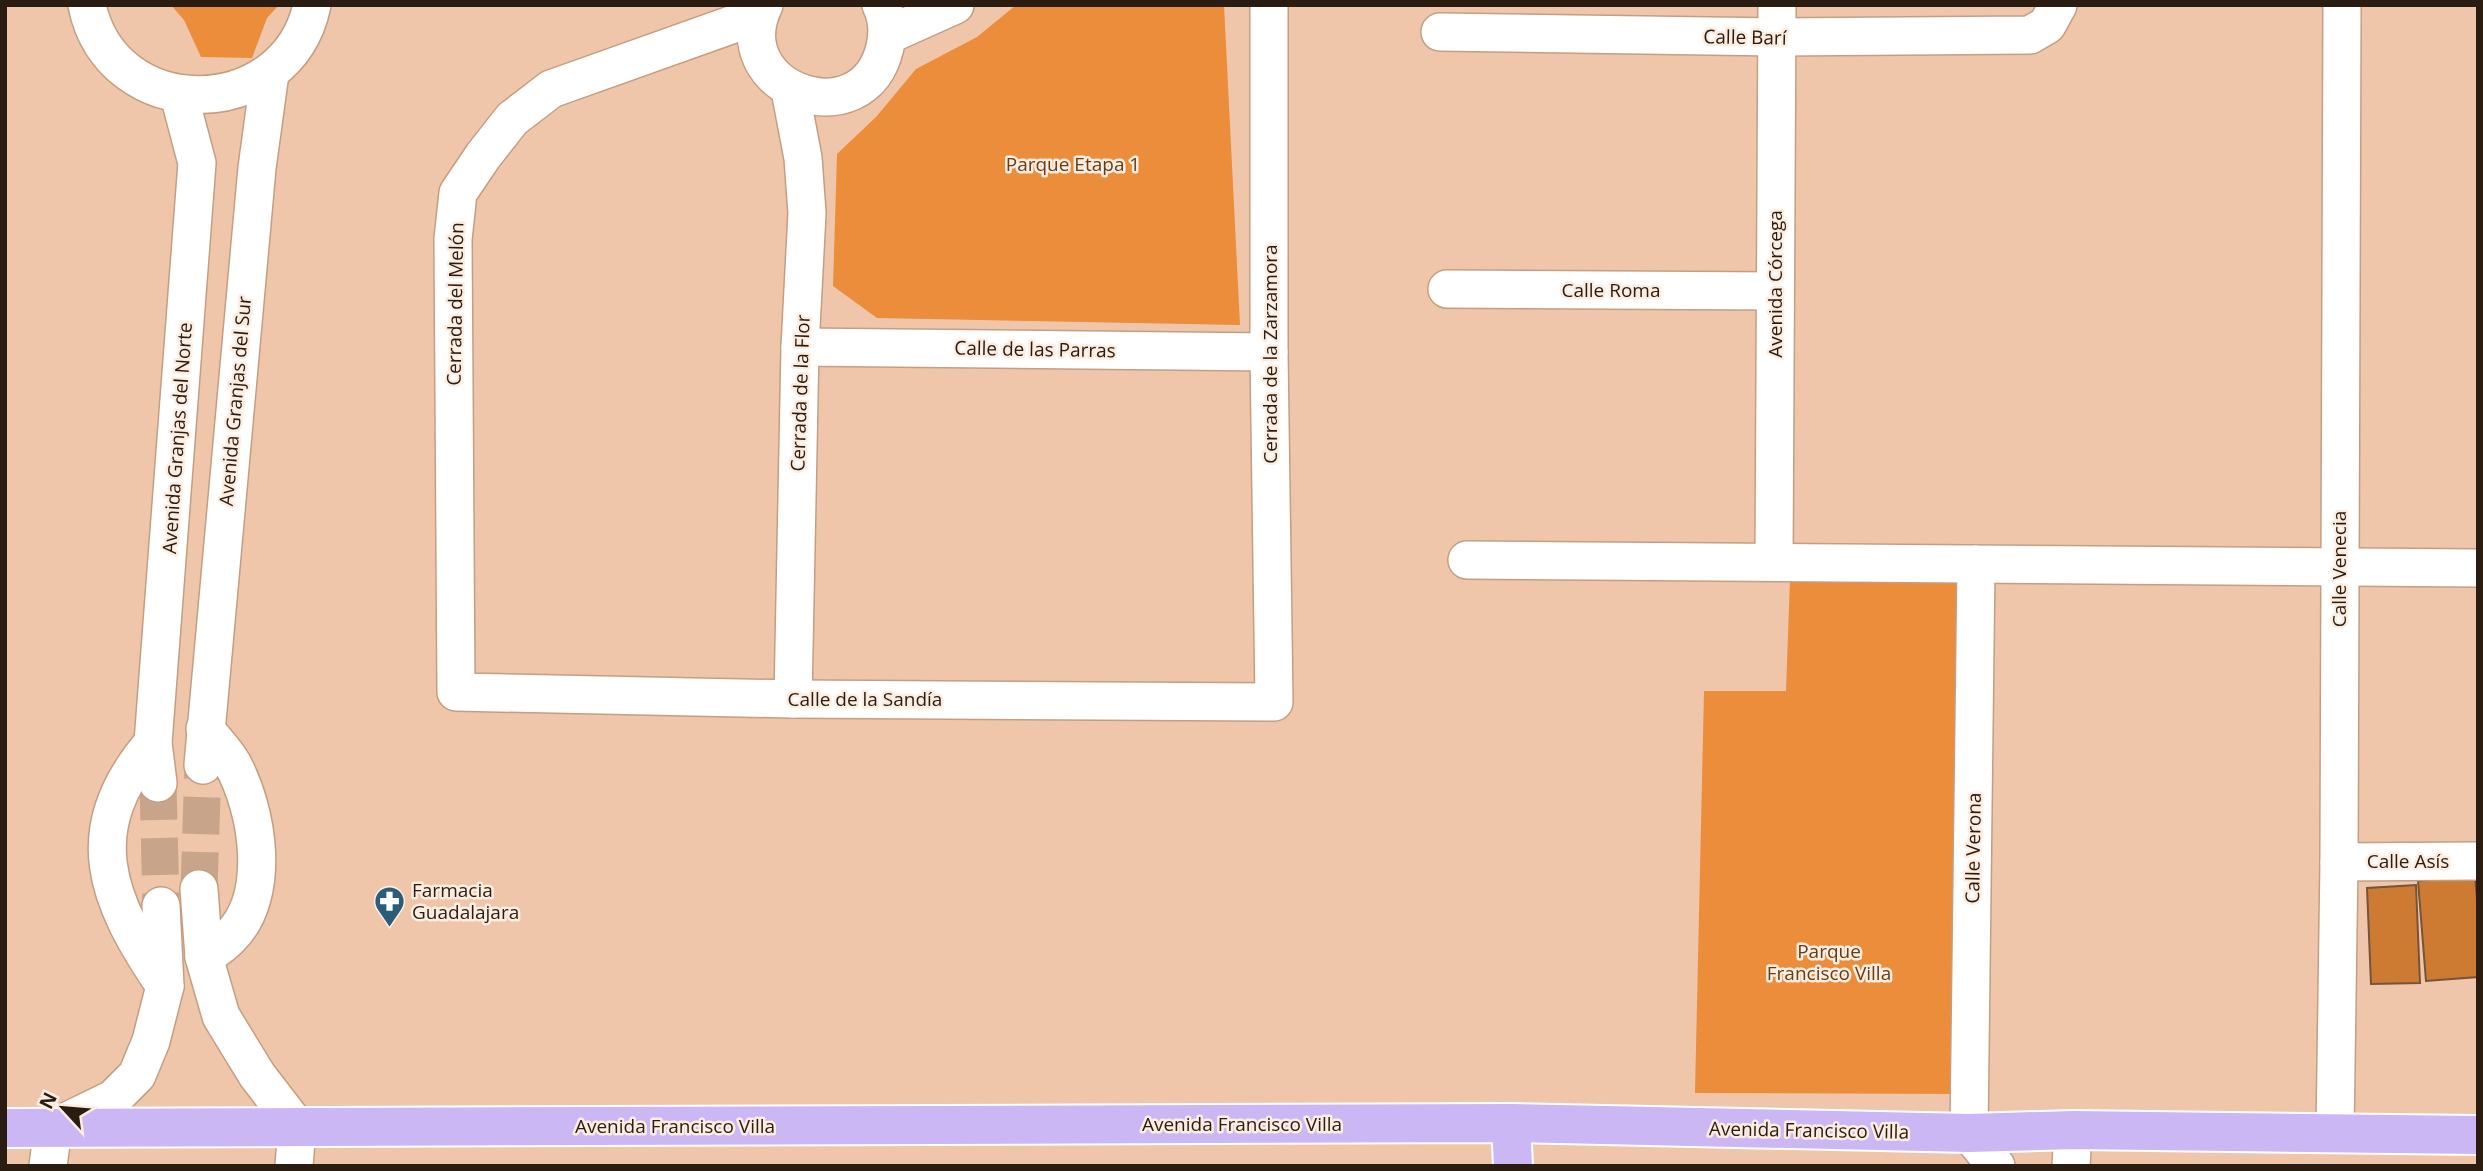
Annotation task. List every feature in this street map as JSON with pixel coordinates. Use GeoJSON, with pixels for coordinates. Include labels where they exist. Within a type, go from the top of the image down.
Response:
{"type":"FeatureCollection","features":[{"type":"Feature","properties":{"kind":"main road","name":"Avenida Francisco Villa"},"geometry":{"type":"LineString","coordinates":[[5,1128],[1511,1123],[1969,1133],[2072,1148],[2335,1133],[2478,1135]]}},
{"type":"Feature","properties":{"kind":"main road"},"geometry":{"type":"LineString","coordinates":[[1511,1123],[1513,1166]]}},
{"type":"Feature","properties":{"kind":"street"},"geometry":{"type":"LineString","coordinates":[[86,5],[89,19],[103,46],[124,70],[149,86],[179,95],[226,93],[270,73],[293,49],[308,20],[312,5]]}},
{"type":"Feature","properties":{"kind":"street"},"geometry":{"type":"LineString","coordinates":[[762,10],[757,36],[762,58],[773,76],[790,90],[810,97],[833,97],[854,90],[872,76],[883,57],[884,20],[955,5]]}},
{"type":"Feature","properties":{"kind":"street","name":"Cerrada de la Zarzamora"},"geometry":{"type":"LineString","coordinates":[[1269,5],[1269,352],[1274,702]]}},
{"type":"Feature","properties":{"kind":"street","name":"Calle Venecia"},"geometry":{"type":"LineString","coordinates":[[2335,1133],[2339,862],[2342,5]]}},
{"type":"Feature","properties":{"kind":"street","name":"Cerrada del Melón"},"geometry":{"type":"LineString","coordinates":[[456,692],[453,239],[458,192],[512,120],[551,89],[762,10]]}},
{"type":"Feature","properties":{"kind":"street","name":"Calle Barí"},"geometry":{"type":"LineString","coordinates":[[1440,32],[1777,21],[2030,35],[2053,15]]}},
{"type":"Feature","properties":{"kind":"street","name":"Avenida Córcega"},"geometry":{"type":"LineString","coordinates":[[1774,562],[1777,21]]}},
{"type":"Feature","properties":{"kind":"street","name":"Avenida Granjas del Sur"},"geometry":{"type":"LineString","coordinates":[[203,765],[257,168],[270,73]]}},
{"type":"Feature","properties":{"kind":"street","name":"Cerrada de la Flor"},"geometry":{"type":"LineString","coordinates":[[790,90],[803,158],[807,213],[800,347],[793,699]]}},
{"type":"Feature","properties":{"kind":"street","name":"Avenida Granjas del Norte"},"geometry":{"type":"LineString","coordinates":[[158,783],[153,743],[197,163],[179,95]]}},
{"type":"Feature","properties":{"kind":"street","name":"Calle Roma"},"geometry":{"type":"LineString","coordinates":[[1447,289],[1775,290]]}},
{"type":"Feature","properties":{"kind":"street","name":"Calle de las Parras"},"geometry":{"type":"LineString","coordinates":[[800,347],[1269,352]]}},
{"type":"Feature","properties":{"kind":"street"},"geometry":{"type":"LineString","coordinates":[[1467,560],[2478,568]]}},
{"type":"Feature","properties":{"kind":"street","name":"Calle Verona"},"geometry":{"type":"LineString","coordinates":[[1969,1133],[1976,564]]}},
{"type":"Feature","properties":{"kind":"street","name":"Calle de la Sandía"},"geometry":{"type":"LineString","coordinates":[[456,692],[793,699],[1274,702]]}},
{"type":"Feature","properties":{"kind":"street"},"geometry":{"type":"LineString","coordinates":[[204,957],[232,937],[250,908],[258,876],[248,800],[231,762],[205,729]]}},
{"type":"Feature","properties":{"kind":"street"},"geometry":{"type":"LineString","coordinates":[[153,743],[134,765],[119,792],[110,821],[105,852],[122,911],[137,945],[165,986]]}},
{"type":"Feature","properties":{"kind":"street","name":"Calle Asís"},"geometry":{"type":"LineString","coordinates":[[2339,862],[2478,861]]}},
{"type":"Feature","properties":{"kind":"street"},"geometry":{"type":"LineString","coordinates":[[200,890],[204,957],[221,1016],[257,1075],[297,1127],[294,1166]]}},
{"type":"Feature","properties":{"kind":"street"},"geometry":{"type":"LineString","coordinates":[[48,1166],[53,1128],[113,1099],[137,1075],[150,1041],[165,986],[161,906]]}},
{"type":"Feature","properties":{"kind":"street"},"geometry":{"type":"LineString","coordinates":[[1969,1133],[1996,1166]]}},
{"type":"Feature","properties":{"kind":"green space"},"geometry":{"type":"Polygon","coordinates":[[[171,5],[279,5],[267,18],[252,58],[201,57],[184,20],[171,5]]]}},
{"type":"Feature","properties":{"kind":"green space","name":"Parque Etapa 1"},"geometry":{"type":"Polygon","coordinates":[[[1016,5],[1224,5],[1240,325],[877,318],[833,286],[837,154],[876,117],[916,69],[977,37],[1016,5]]]}},
{"type":"Feature","properties":{"kind":"green space","name":"Parque Francisco Villa"},"geometry":{"type":"Polygon","coordinates":[[[1959,578],[1960,1094],[1695,1093],[1704,691],[1786,691],[1790,579],[1959,578]]]}},
{"type":"Feature","properties":{"kind":"building"},"geometry":{"type":"Polygon","coordinates":[[[2475,876],[2478,977],[2426,981],[2418,881],[2475,876]]]}},
{"type":"Feature","properties":{"kind":"building"},"geometry":{"type":"Polygon","coordinates":[[[2416,885],[2420,983],[2371,984],[2367,888],[2416,885]]]}},
{"type":"Feature","properties":{"kind":"tunnel"},"geometry":{"type":"LineString","coordinates":[[199,889],[203,765]]}},
{"type":"Feature","properties":{"kind":"tunnel"},"geometry":{"type":"LineString","coordinates":[[158,783],[161,906]]}},
{"type":"Feature","properties":{"kind":"place","name":"Farmacia Guadalajara"},"geometry":{"type":"Point","coordinates":[389,928]}}]}
